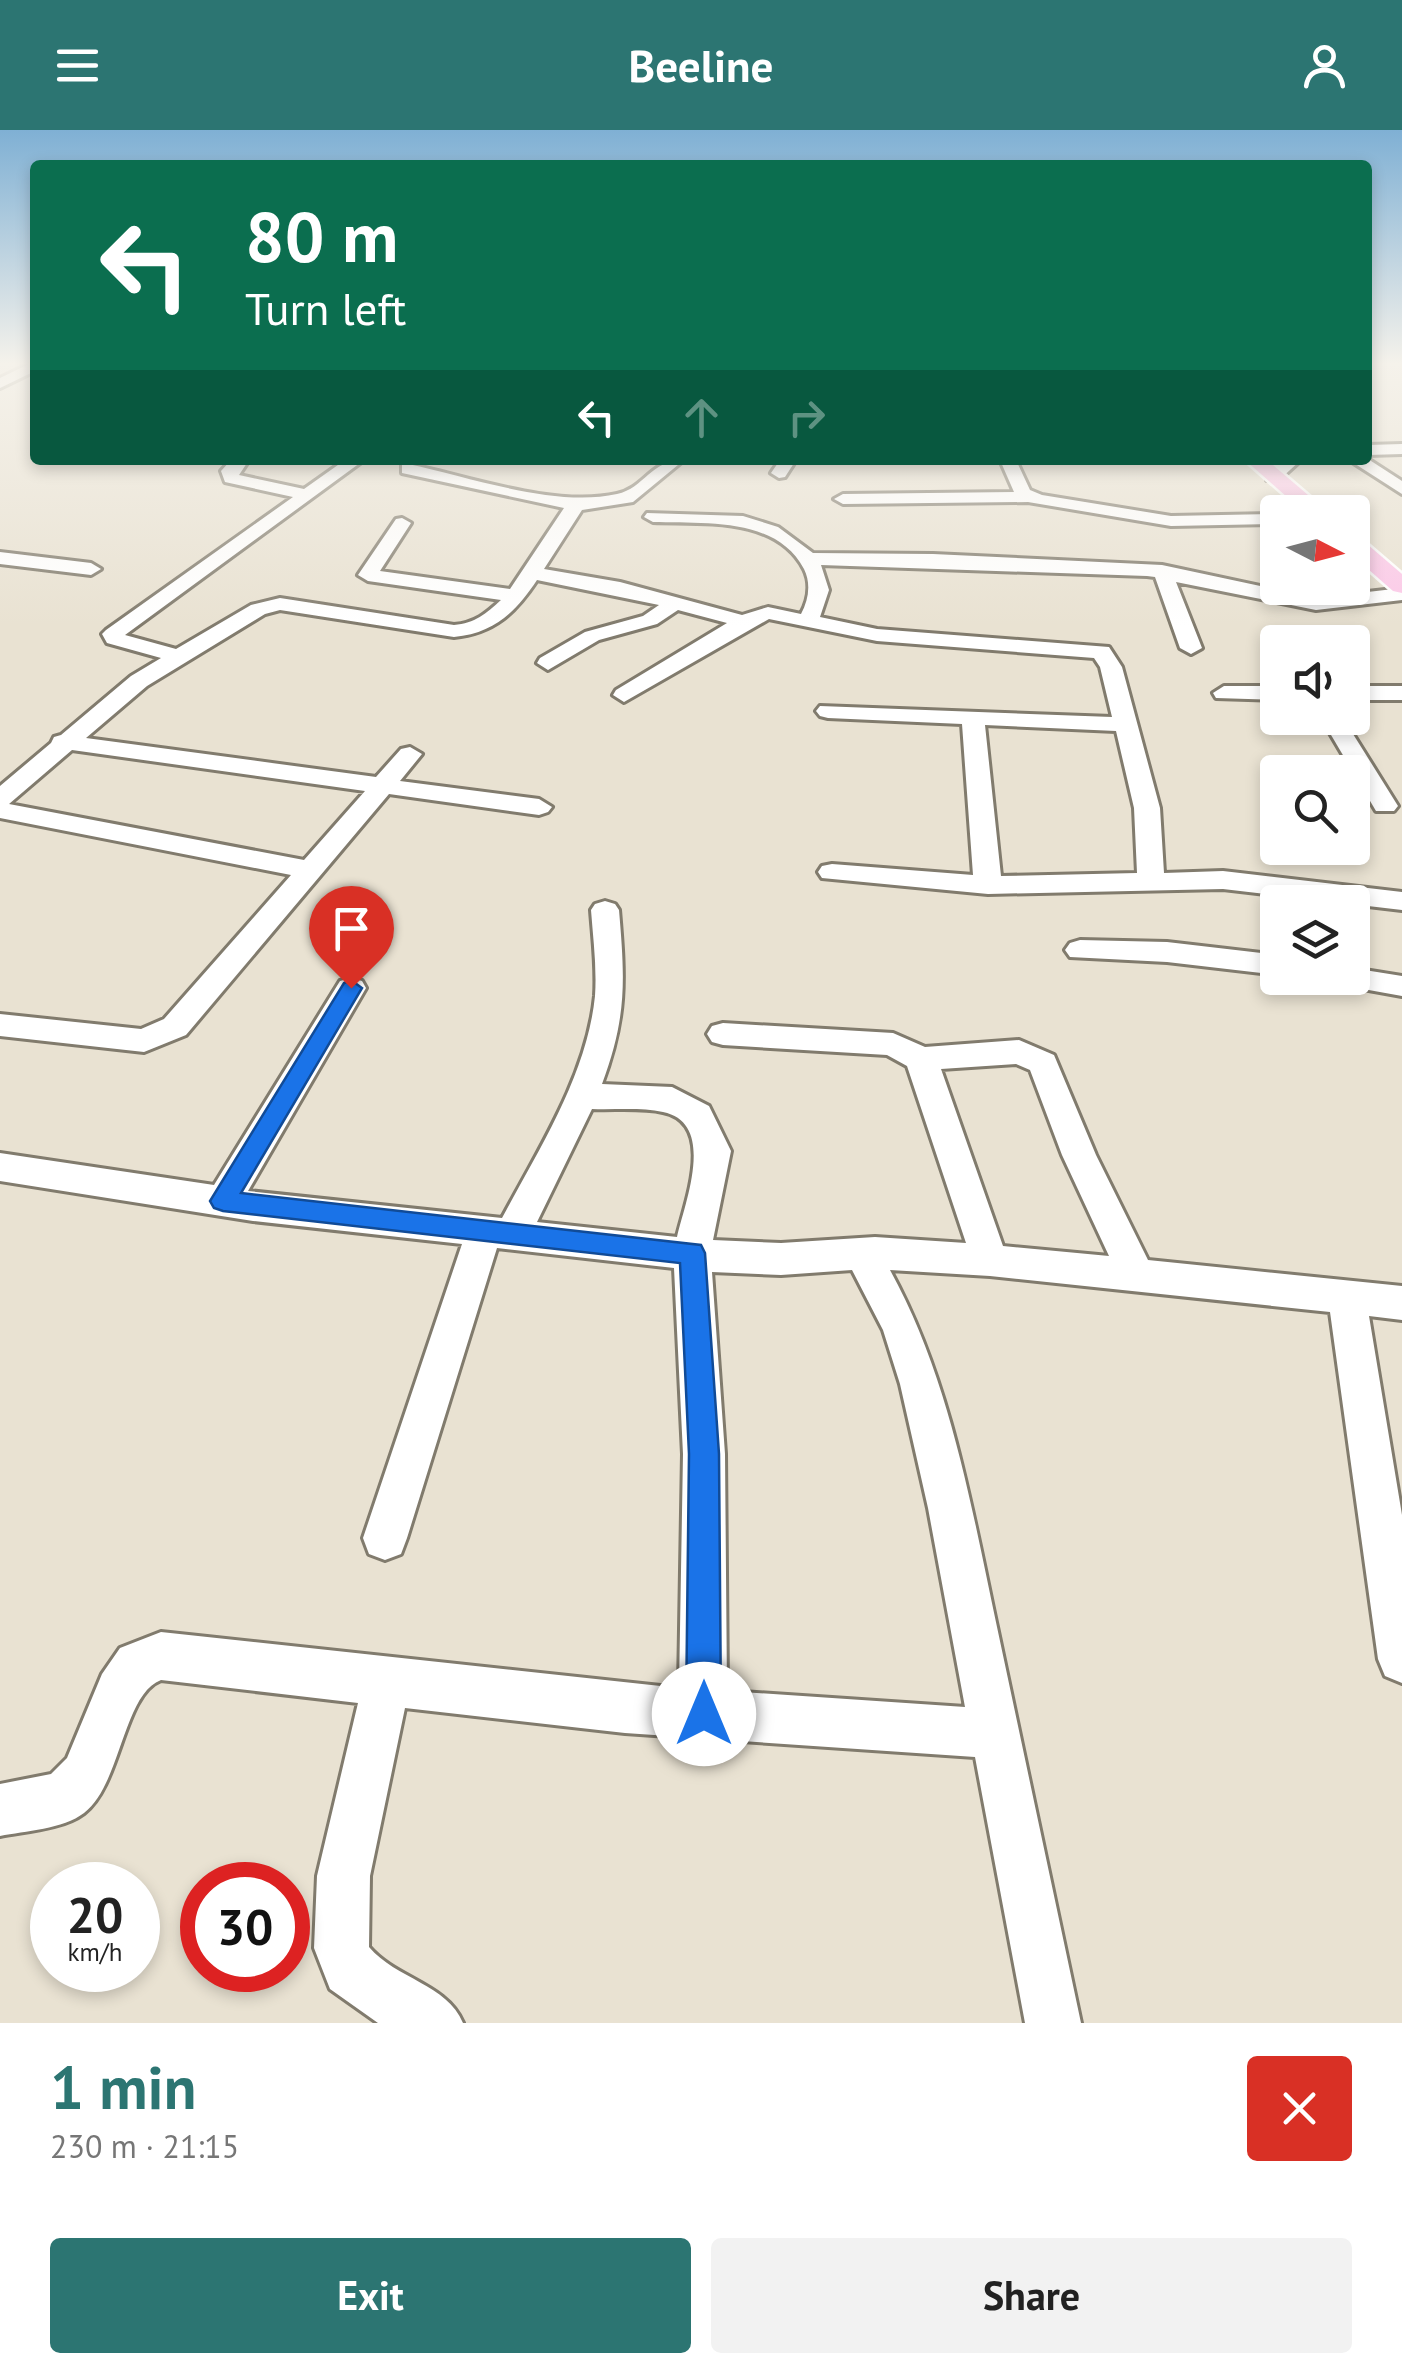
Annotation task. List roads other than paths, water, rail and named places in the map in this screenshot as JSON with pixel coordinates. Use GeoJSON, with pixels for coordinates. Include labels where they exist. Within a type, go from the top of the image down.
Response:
{"type":"FeatureCollection","features":[{"type":"Feature","properties":{"kind":"main road"},"geometry":{"type":"LineString","coordinates":[[1261,465],[1296,495]]}},
{"type":"Feature","properties":{"kind":"main road"},"geometry":{"type":"LineString","coordinates":[[1370,558],[1402,586]]}},
{"type":"Feature","properties":{"kind":"street"},"geometry":{"type":"LineString","coordinates":[[236,465],[229,471],[232,478],[306,494]]}},
{"type":"Feature","properties":{"kind":"street"},"geometry":{"type":"LineString","coordinates":[[177,656],[114,639],[113,634],[349,465]]}},
{"type":"Feature","properties":{"kind":"street"},"geometry":{"type":"LineString","coordinates":[[408,469],[576,505],[626,498],[669,465]]}},
{"type":"Feature","properties":{"kind":"street"},"geometry":{"type":"LineString","coordinates":[[1011,465],[1028,497]]}},
{"type":"Feature","properties":{"kind":"street"},"geometry":{"type":"LineString","coordinates":[[1273,476],[1287,465]]}},
{"type":"Feature","properties":{"kind":"street"},"geometry":{"type":"LineString","coordinates":[[1365,465],[1402,489]]}},
{"type":"Feature","properties":{"kind":"street"},"geometry":{"type":"LineString","coordinates":[[843,499],[1028,497],[1171,521],[1260,519]]}},
{"type":"Feature","properties":{"kind":"street"},"geometry":{"type":"LineString","coordinates":[[0,799],[62,742],[139,681],[269,605],[466,632],[482,626],[534,574],[576,505]]}},
{"type":"Feature","properties":{"kind":"street"},"geometry":{"type":"LineString","coordinates":[[653,517],[750,523],[769,530],[810,559],[818,570],[820,592],[816,610],[807,622]]}},
{"type":"Feature","properties":{"kind":"street"},"geometry":{"type":"LineString","coordinates":[[402,524],[368,575],[515,596]]}},
{"type":"Feature","properties":{"kind":"street"},"geometry":{"type":"LineString","coordinates":[[0,558],[90,569]]}},
{"type":"Feature","properties":{"kind":"street"},"geometry":{"type":"LineString","coordinates":[[810,559],[933,560],[1162,571],[1316,604],[1402,594]]}},
{"type":"Feature","properties":{"kind":"street"},"geometry":{"type":"LineString","coordinates":[[1162,571],[1191,648]]}},
{"type":"Feature","properties":{"kind":"street"},"geometry":{"type":"LineString","coordinates":[[534,574],[676,602],[745,622]]}},
{"type":"Feature","properties":{"kind":"street"},"geometry":{"type":"LineString","coordinates":[[548,663],[592,636],[650,620],[676,602]]}},
{"type":"Feature","properties":{"kind":"street"},"geometry":{"type":"LineString","coordinates":[[624,696],[745,622],[768,613],[877,636],[1101,652],[1111,667],[1147,808],[1151,882]]}},
{"type":"Feature","properties":{"kind":"street"},"geometry":{"type":"LineString","coordinates":[[1224,693],[1260,693]]}},
{"type":"Feature","properties":{"kind":"street"},"geometry":{"type":"LineString","coordinates":[[1370,693],[1402,693]]}},
{"type":"Feature","properties":{"kind":"street"},"geometry":{"type":"LineString","coordinates":[[828,710],[1127,725]]}},
{"type":"Feature","properties":{"kind":"street"},"geometry":{"type":"LineString","coordinates":[[973,718],[988,884]]}},
{"type":"Feature","properties":{"kind":"street"},"geometry":{"type":"LineString","coordinates":[[1342,735],[1385,806]]}},
{"type":"Feature","properties":{"kind":"street"},"geometry":{"type":"LineString","coordinates":[[62,742],[539,807]]}},
{"type":"Feature","properties":{"kind":"street"},"geometry":{"type":"LineString","coordinates":[[0,1025],[125,1039],[160,1036],[193,1009],[410,754]]}},
{"type":"Feature","properties":{"kind":"street"},"geometry":{"type":"LineString","coordinates":[[0,810],[311,870]]}},
{"type":"Feature","properties":{"kind":"street"},"geometry":{"type":"LineString","coordinates":[[832,872],[988,884],[1223,880],[1402,901]]}},
{"type":"Feature","properties":{"kind":"street"},"geometry":{"type":"LineString","coordinates":[[385,1538],[499,1231],[580,1096],[609,1008],[605,910]]}},
{"type":"Feature","properties":{"kind":"street"},"geometry":{"type":"LineString","coordinates":[[1080,950],[1168,952],[1260,963]]}},
{"type":"Feature","properties":{"kind":"street"},"geometry":{"type":"LineString","coordinates":[[1370,981],[1402,986]]}},
{"type":"Feature","properties":{"kind":"street"},"geometry":{"type":"LineString","coordinates":[[223,1201],[351,988]]}},
{"type":"Feature","properties":{"kind":"street"},"geometry":{"type":"LineString","coordinates":[[723,1034],[894,1044],[921,1059],[1019,1052],[1043,1063],[1079,1155],[1137,1276]]}},
{"type":"Feature","properties":{"kind":"street"},"geometry":{"type":"LineString","coordinates":[[921,1059],[990,1260]]}},
{"type":"Feature","properties":{"kind":"street"},"geometry":{"type":"LineString","coordinates":[[580,1096],[672,1100],[697,1115],[709,1135],[714,1162],[692,1253],[704,1454],[704,1714]]}},
{"type":"Feature","properties":{"kind":"street"},"geometry":{"type":"LineString","coordinates":[[0,1167],[223,1201],[692,1253],[781,1259],[862,1254],[990,1260],[1402,1303]]}},
{"type":"Feature","properties":{"kind":"street"},"geometry":{"type":"LineString","coordinates":[[862,1254],[901,1327],[920,1384],[950,1508],[1053,2023]]}},
{"type":"Feature","properties":{"kind":"street"},"geometry":{"type":"LineString","coordinates":[[1348,1297],[1402,1658]]}},
{"type":"Feature","properties":{"kind":"street"},"geometry":{"type":"LineString","coordinates":[[0,1810],[64,1797],[85,1776],[119,1691],[137,1666],[161,1656],[387,1684],[704,1714],[995,1734]]}},
{"type":"Feature","properties":{"kind":"street"},"geometry":{"type":"LineString","coordinates":[[387,1684],[347,1859],[338,1910],[338,1948],[350,1969],[435,2023]]}}]}
